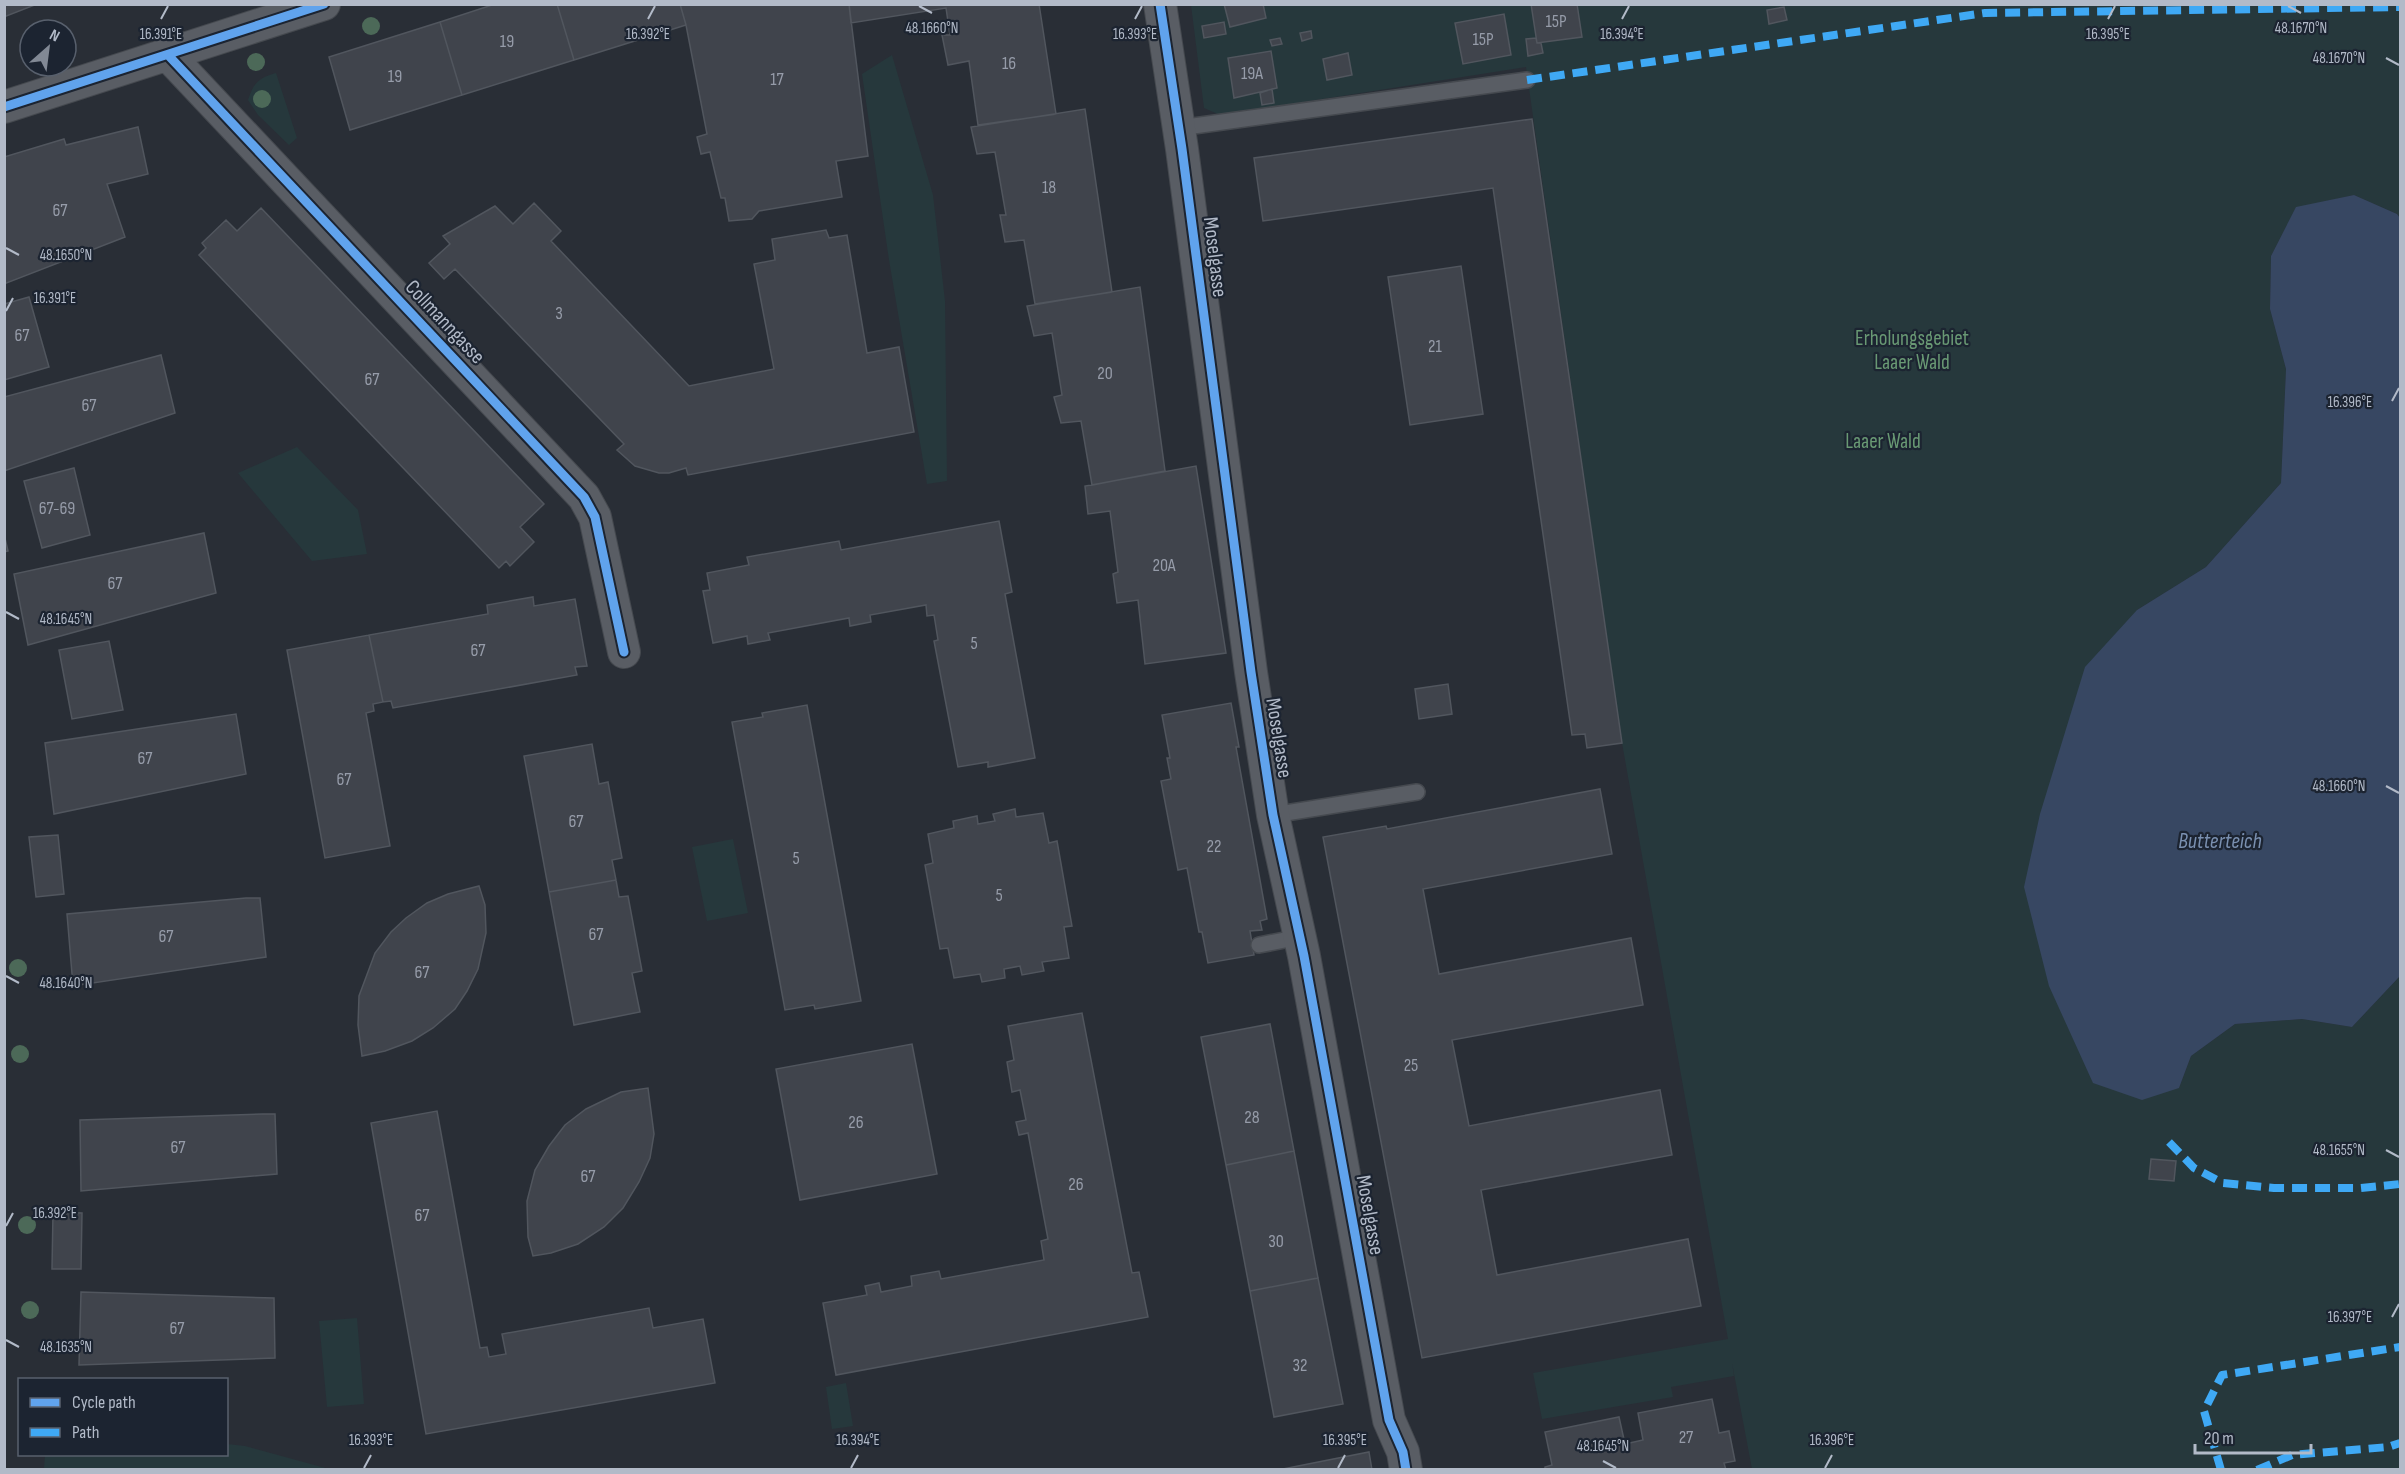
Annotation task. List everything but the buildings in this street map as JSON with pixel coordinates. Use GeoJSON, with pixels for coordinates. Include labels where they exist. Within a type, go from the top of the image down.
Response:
{"type":"FeatureCollection","features":[{"type":"Feature","properties":{"kind":"street"},"geometry":{"type":"LineString","coordinates":[[4,107],[324,4]]}},
{"type":"Feature","properties":{"kind":"street","name":"Moselgasse"},"geometry":{"type":"LineString","coordinates":[[1160,4],[1179,128],[1251,672],[1273,815],[1300,937],[1389,1420],[1403,1452],[1406,1470]]}},
{"type":"Feature","properties":{"kind":"street","name":"Collmanngasse"},"geometry":{"type":"LineString","coordinates":[[168,55],[584,497],[595,517],[624,652]]}},
{"type":"Feature","properties":{"kind":"lane"},"geometry":{"type":"LineString","coordinates":[[1179,128],[1527,80]]}},
{"type":"Feature","properties":{"kind":"lane"},"geometry":{"type":"LineString","coordinates":[[1273,815],[1417,792]]}},
{"type":"Feature","properties":{"kind":"lane"},"geometry":{"type":"LineString","coordinates":[[1259,945],[1300,937]]}},
{"type":"Feature","properties":{"kind":"green space","name":"Erholungsgebiet Laaer Wald"},"geometry":{"type":"Polygon","coordinates":[[[1191,5],[2400,5],[2400,218],[2397,214],[2354,195],[2296,208],[2271,256],[2270,309],[2286,369],[2281,483],[2206,567],[2137,610],[2179,1088],[2191,1056],[2235,1024],[2302,1019],[2352,1027],[2400,976],[2400,1469],[1752,1469],[1732,1363],[1734,1376],[1671,1387],[1673,1397],[1542,1419],[1533,1373],[1728,1339],[1622,743],[1526,67],[1220,115],[1204,108],[1191,5]]]}},
{"type":"Feature","properties":{"kind":"green space"},"geometry":{"type":"Polygon","coordinates":[[[892,55],[933,195],[945,301],[947,481],[927,484],[889,260],[862,74],[892,55]]]}},
{"type":"Feature","properties":{"kind":"green space"},"geometry":{"type":"Polygon","coordinates":[[[276,73],[297,138],[289,145],[258,115],[248,100],[258,82],[276,73]]]}},
{"type":"Feature","properties":{"kind":"green space"},"geometry":{"type":"Polygon","coordinates":[[[297,447],[358,510],[367,554],[312,561],[238,473],[297,447]]]}},
{"type":"Feature","properties":{"kind":"green space"},"geometry":{"type":"Polygon","coordinates":[[[733,839],[748,913],[707,921],[692,847],[733,839]]]}},
{"type":"Feature","properties":{"kind":"green space"},"geometry":{"type":"Polygon","coordinates":[[[357,1318],[364,1404],[327,1407],[319,1321],[357,1318]]]}},
{"type":"Feature","properties":{"kind":"green space"},"geometry":{"type":"Polygon","coordinates":[[[846,1383],[853,1426],[832,1429],[826,1387],[846,1383]]]}},
{"type":"Feature","properties":{"kind":"green space"},"geometry":{"type":"Polygon","coordinates":[[[228,1444],[245,1446],[329,1469],[44,1469],[45,1456],[228,1456],[228,1444]]]}},
{"type":"Feature","properties":{"kind":"water","name":"Butterteich"},"geometry":{"type":"Polygon","coordinates":[[[2354,195],[2397,214],[2400,218],[2400,976],[2352,1027],[2302,1019],[2235,1024],[2191,1056],[2179,1088],[2142,1100],[2093,1083],[2049,986],[2024,887],[2040,814],[2085,667],[2137,610],[2206,567],[2281,483],[2286,369],[2270,309],[2271,256],[2296,207],[2354,195]]]}},
{"type":"Feature","properties":{"kind":"marked path"},"geometry":{"type":"LineString","coordinates":[[1527,80],[1985,13],[2400,7]]}},
{"type":"Feature","properties":{"kind":"marked path"},"geometry":{"type":"LineString","coordinates":[[2169,1142],[2194,1168],[2223,1183],[2274,1188],[2361,1188],[2400,1184]]}},
{"type":"Feature","properties":{"kind":"marked path"},"geometry":{"type":"LineString","coordinates":[[2221,1470],[2204,1411],[2222,1375],[2400,1347]]}},
{"type":"Feature","properties":{"kind":"marked path"},"geometry":{"type":"LineString","coordinates":[[2257,1470],[2292,1455],[2388,1447],[2400,1443]]}},
{"type":"Feature","properties":{"kind":"cycle path"},"geometry":{"type":"LineString","coordinates":[[4,107],[324,4]]}},
{"type":"Feature","properties":{"kind":"cycle path"},"geometry":{"type":"LineString","coordinates":[[1160,4],[1182,149],[1251,672],[1273,815],[1304,956],[1389,1420],[1403,1452],[1406,1470]]}},
{"type":"Feature","properties":{"kind":"cycle path"},"geometry":{"type":"LineString","coordinates":[[168,55],[584,497],[595,517],[624,652]]}},
{"type":"Feature","properties":{"kind":"park label","name":"Laaer Wald"},"geometry":{"type":"Point","coordinates":[1883,441]}}]}
